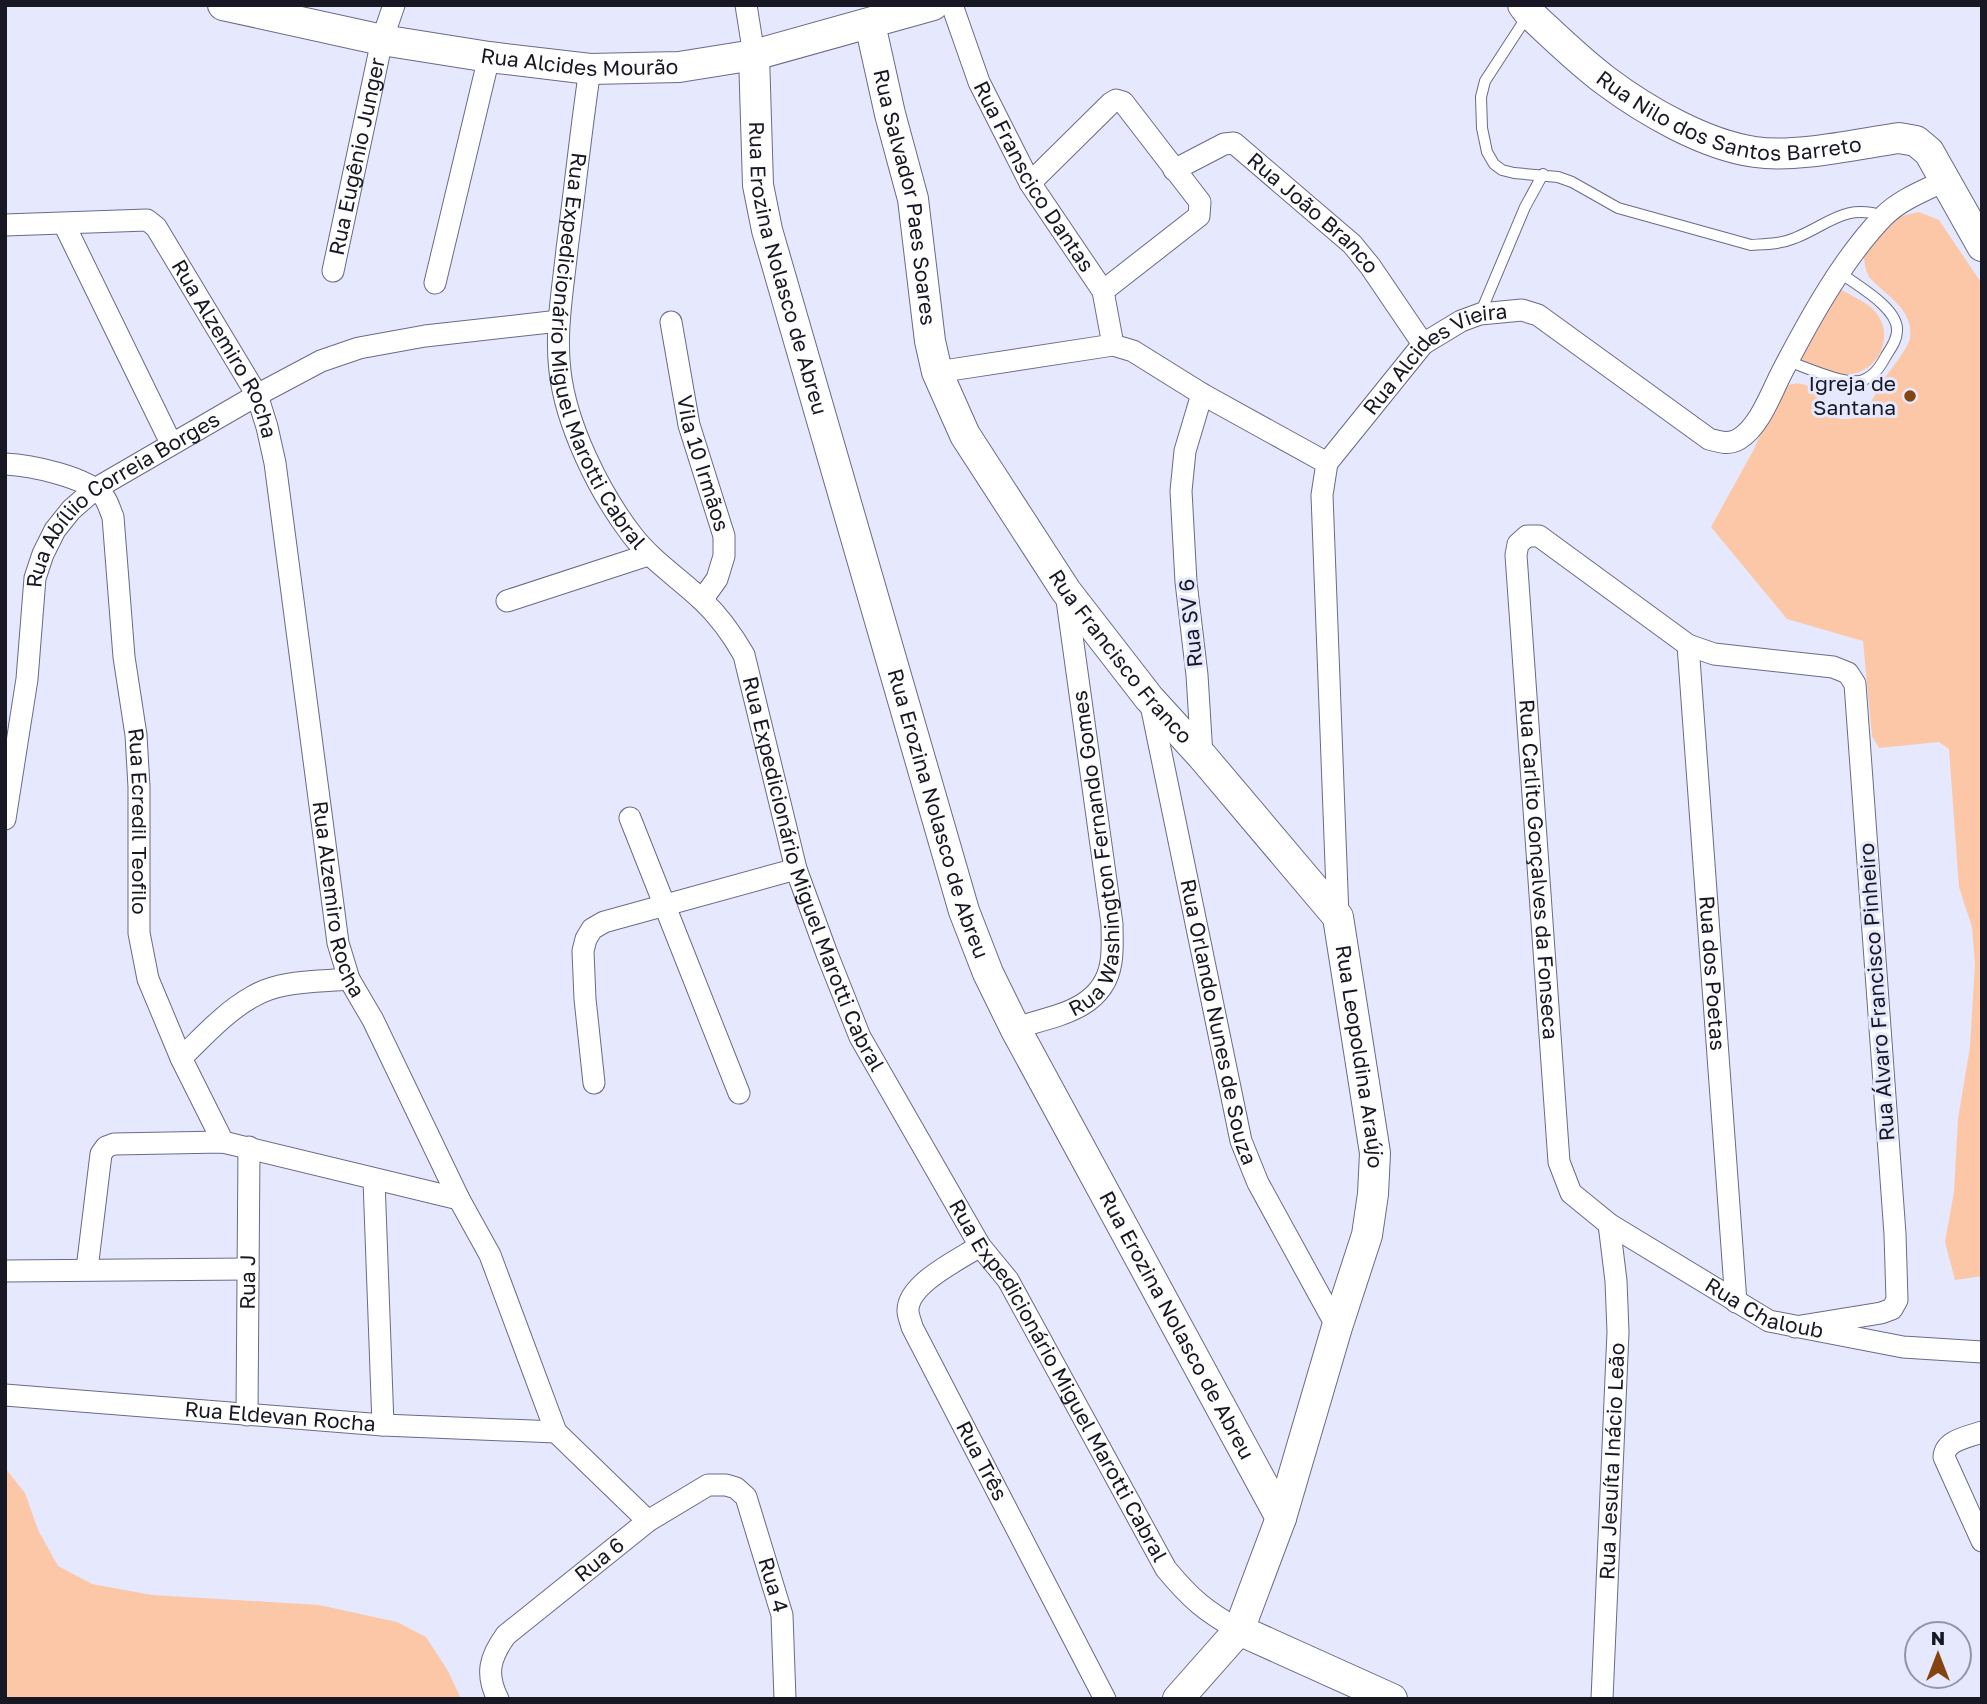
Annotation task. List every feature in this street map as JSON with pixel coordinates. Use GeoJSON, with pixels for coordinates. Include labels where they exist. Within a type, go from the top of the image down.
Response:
{"type":"FeatureCollection","features":[{"type":"Feature","properties":{"kind":"street","name":"Rua Alcides Mourão"},"geometry":{"type":"LineString","coordinates":[[223,5],[382,40],[590,69],[679,67],[754,55],[933,5]]}},
{"type":"Feature","properties":{"kind":"street","name":"Rua Eugênio Junger"},"geometry":{"type":"LineString","coordinates":[[333,271],[382,40],[394,5]]}},
{"type":"Feature","properties":{"kind":"street"},"geometry":{"type":"LineString","coordinates":[[746,5],[754,55]]}},
{"type":"Feature","properties":{"kind":"street","name":"Rua Franscico Dantas"},"geometry":{"type":"LineString","coordinates":[[952,5],[979,82],[1030,183],[1103,291],[1113,345]]}},
{"type":"Feature","properties":{"kind":"street","name":"Rua Nilo dos Santos Barreto"},"geometry":{"type":"LineString","coordinates":[[1526,9],[1605,80],[1644,106],[1703,138],[1755,152],[1800,152],[1899,138],[1916,141],[1928,152],[1944,181]]}},
{"type":"Feature","properties":{"kind":"street","name":"Rua Salvador Paes Soares"},"geometry":{"type":"LineString","coordinates":[[870,24],[913,199],[925,310],[937,372]]}},
{"type":"Feature","properties":{"kind":"street","name":"Rua Erozina Nolasco de Abreu"},"geometry":{"type":"LineString","coordinates":[[754,55],[758,185],[767,230],[964,911],[988,973],[1015,1028],[1281,1517]]}},
{"type":"Feature","properties":{"kind":"street"},"geometry":{"type":"LineString","coordinates":[[435,284],[489,57]]}},
{"type":"Feature","properties":{"kind":"street","name":"Rua Expedicionário Miguel Marotti Cabral"},"geometry":{"type":"LineString","coordinates":[[590,69],[559,321],[560,371],[569,412],[591,467],[616,513],[648,555],[702,600],[731,632],[744,655],[796,869],[860,1037],[980,1246],[1008,1280],[1166,1569],[1207,1612],[1239,1630]]}},
{"type":"Feature","properties":{"kind":"street"},"geometry":{"type":"LineString","coordinates":[[1030,183],[1116,100],[1123,102],[1200,202],[1199,216],[1103,291]]}},
{"type":"Feature","properties":{"kind":"street","name":"Rua João Branco"},"geometry":{"type":"LineString","coordinates":[[1174,170],[1224,144],[1234,143],[1352,244],[1423,344]]}},
{"type":"Feature","properties":{"kind":"street"},"geometry":{"type":"LineString","coordinates":[[1944,181],[1982,246]]}},
{"type":"Feature","properties":{"kind":"street","name":"Rua Alcides Vieira"},"geometry":{"type":"LineString","coordinates":[[1327,463],[1423,344],[1461,321],[1480,314],[1522,310],[1538,316],[1709,439],[1728,443],[1740,439],[1755,423],[1787,361],[1839,272],[1884,216],[1906,199],[1944,181]]}},
{"type":"Feature","properties":{"kind":"street","name":"Rua Alzemiro Rocha"},"geometry":{"type":"LineString","coordinates":[[64,224],[147,220],[156,228],[257,395],[275,463],[338,943],[349,979],[373,1020],[459,1199],[491,1255],[556,1432],[648,1521]]}},
{"type":"Feature","properties":{"kind":"street"},"geometry":{"type":"LineString","coordinates":[[5,225],[64,224],[171,443]]}},
{"type":"Feature","properties":{"kind":"street","name":"Rua Abíliio Correia Borges"},"geometry":{"type":"LineString","coordinates":[[5,819],[27,679],[35,578],[55,530],[71,510],[95,489],[171,443],[321,360],[359,348],[425,336],[559,321]]}},
{"type":"Feature","properties":{"kind":"street","name":"Vila 10 Irmãos"},"geometry":{"type":"LineString","coordinates":[[671,322],[689,425],[724,536],[724,556],[717,579],[702,600]]}},
{"type":"Feature","properties":{"kind":"street"},"geometry":{"type":"LineString","coordinates":[[937,372],[1113,345],[1133,351],[1202,394],[1327,463]]}},
{"type":"Feature","properties":{"kind":"street","name":"Rua Francisco Franco"},"geometry":{"type":"LineString","coordinates":[[937,372],[965,435],[1066,591],[1149,698],[1202,755],[1338,917]]}},
{"type":"Feature","properties":{"kind":"street","name":"Rua SV 6"},"geometry":{"type":"LineString","coordinates":[[1202,394],[1185,451],[1181,491],[1186,582],[1197,676],[1202,755]]}},
{"type":"Feature","properties":{"kind":"street","name":"Rua Leopoldina Araújo"},"geometry":{"type":"LineString","coordinates":[[1178,1699],[1239,1630],[1281,1517],[1336,1327],[1367,1235],[1373,1194],[1375,1153],[1338,917],[1322,495],[1327,463]]}},
{"type":"Feature","properties":{"kind":"street"},"geometry":{"type":"LineString","coordinates":[[5,464],[26,465],[60,474],[95,489]]}},
{"type":"Feature","properties":{"kind":"street","name":"Rua Ecredil Teofilo"},"geometry":{"type":"LineString","coordinates":[[95,489],[105,498],[113,517],[124,657],[136,734],[139,787],[139,933],[148,979],[181,1058],[223,1142]]}},
{"type":"Feature","properties":{"kind":"street","name":"Rua Carlito Gonçalves da Fonseca"},"geometry":{"type":"LineString","coordinates":[[1571,1194],[1559,1162],[1516,555],[1518,544],[1527,536],[1539,536],[1688,645]]}},
{"type":"Feature","properties":{"kind":"street"},"geometry":{"type":"LineString","coordinates":[[507,601],[648,555]]}},
{"type":"Feature","properties":{"kind":"street","name":"Rua Washington Fernando Gomes"},"geometry":{"type":"LineString","coordinates":[[1015,1028],[1082,1007],[1102,990],[1111,963],[1112,924],[1066,591]]}},
{"type":"Feature","properties":{"kind":"street","name":"Rua Álvaro Francisco Pinheiro"},"geometry":{"type":"LineString","coordinates":[[1688,645],[1714,654],[1833,667],[1848,673],[1855,684],[1895,1234],[1896,1300],[1892,1310],[1795,1328]]}},
{"type":"Feature","properties":{"kind":"street","name":"Rua dos Poetas"},"geometry":{"type":"LineString","coordinates":[[1688,645],[1736,1303]]}},
{"type":"Feature","properties":{"kind":"street","name":"Rua Orlando Nunes de Souza"},"geometry":{"type":"LineString","coordinates":[[1149,698],[1241,1141],[1258,1183],[1336,1327]]}},
{"type":"Feature","properties":{"kind":"street"},"geometry":{"type":"LineString","coordinates":[[630,818],[739,1093]]}},
{"type":"Feature","properties":{"kind":"street"},"geometry":{"type":"LineString","coordinates":[[594,1083],[583,951],[592,929],[604,922],[796,869]]}},
{"type":"Feature","properties":{"kind":"street"},"geometry":{"type":"LineString","coordinates":[[181,1058],[229,1013],[253,996],[282,986],[349,979]]}},
{"type":"Feature","properties":{"kind":"street"},"geometry":{"type":"LineString","coordinates":[[87,1269],[101,1154],[106,1147],[114,1144],[223,1142],[459,1199]]}},
{"type":"Feature","properties":{"kind":"street","name":"Rua J"},"geometry":{"type":"LineString","coordinates":[[247,1415],[249,1147]]}},
{"type":"Feature","properties":{"kind":"street"},"geometry":{"type":"LineString","coordinates":[[374,1180],[383,1425]]}},
{"type":"Feature","properties":{"kind":"street","name":"Rua Chaloub"},"geometry":{"type":"LineString","coordinates":[[1571,1194],[1609,1224],[1769,1321],[1903,1347],[1982,1352]]}},
{"type":"Feature","properties":{"kind":"street","name":"Rua Jesuíta Inácio Leão"},"geometry":{"type":"LineString","coordinates":[[1602,1699],[1618,1332],[1616,1281],[1609,1224]]}},
{"type":"Feature","properties":{"kind":"street","name":"Rua Três"},"geometry":{"type":"LineString","coordinates":[[980,1246],[923,1283],[912,1296],[908,1310],[912,1327],[1105,1699]]}},
{"type":"Feature","properties":{"kind":"street"},"geometry":{"type":"LineString","coordinates":[[5,1271],[248,1269]]}},
{"type":"Feature","properties":{"kind":"street","name":"Rua Eldevan Rocha"},"geometry":{"type":"LineString","coordinates":[[5,1395],[383,1425],[556,1432]]}},
{"type":"Feature","properties":{"kind":"street"},"geometry":{"type":"LineString","coordinates":[[1982,1432],[1950,1444],[1944,1450],[1944,1457],[1982,1541]]}},
{"type":"Feature","properties":{"kind":"street","name":"Rua 6"},"geometry":{"type":"LineString","coordinates":[[498,1699],[490,1677],[492,1660],[506,1635],[648,1521],[708,1485],[726,1485]]}},
{"type":"Feature","properties":{"kind":"street","name":"Rua 4"},"geometry":{"type":"LineString","coordinates":[[726,1485],[736,1488],[746,1497],[782,1615],[786,1699]]}},
{"type":"Feature","properties":{"kind":"street"},"geometry":{"type":"LineString","coordinates":[[1239,1630],[1392,1699]]}},
{"type":"Feature","properties":{"kind":"lane"},"geometry":{"type":"LineString","coordinates":[[1526,9],[1485,81],[1481,97],[1482,128],[1487,152],[1494,164],[1502,170],[1543,174],[1573,182],[1618,208],[1751,245],[1794,239],[1842,215],[1856,211],[1868,211],[1884,216]]}},
{"type":"Feature","properties":{"kind":"lane"},"geometry":{"type":"LineString","coordinates":[[1480,314],[1522,215],[1543,174]]}},
{"type":"Feature","properties":{"kind":"lane"},"geometry":{"type":"LineString","coordinates":[[1787,361],[1839,379],[1858,381],[1879,369],[1894,342],[1896,320],[1890,310],[1839,272]]}},
{"type":"Feature","properties":{"kind":"shaded area"},"geometry":{"type":"Polygon","coordinates":[[[1919,212],[1939,220],[1982,284],[1982,1276],[1955,1280],[1945,1242],[1954,1192],[1958,1119],[1970,1047],[1975,964],[1972,927],[1959,887],[1949,749],[1939,742],[1879,748],[1872,736],[1863,641],[1787,619],[1711,527],[1753,451],[1783,387],[1806,385],[1836,418],[1856,417],[1865,410],[1907,347],[1910,338],[1908,319],[1898,304],[1870,278],[1864,253],[1898,217],[1919,212]]]}},
{"type":"Feature","properties":{"kind":"shaded area"},"geometry":{"type":"Polygon","coordinates":[[[1840,289],[1867,304],[1876,312],[1883,326],[1883,344],[1875,361],[1860,372],[1851,374],[1831,372],[1799,359],[1840,289]]]}},
{"type":"Feature","properties":{"kind":"shaded area"},"geometry":{"type":"Polygon","coordinates":[[[5,1468],[25,1493],[38,1530],[58,1566],[92,1584],[152,1595],[319,1605],[397,1622],[426,1637],[448,1671],[461,1699],[5,1699],[5,1468]]]}},
{"type":"Feature","properties":{"kind":"place","name":"Igreja de Santana"},"geometry":{"type":"Point","coordinates":[1910,396]}}]}
